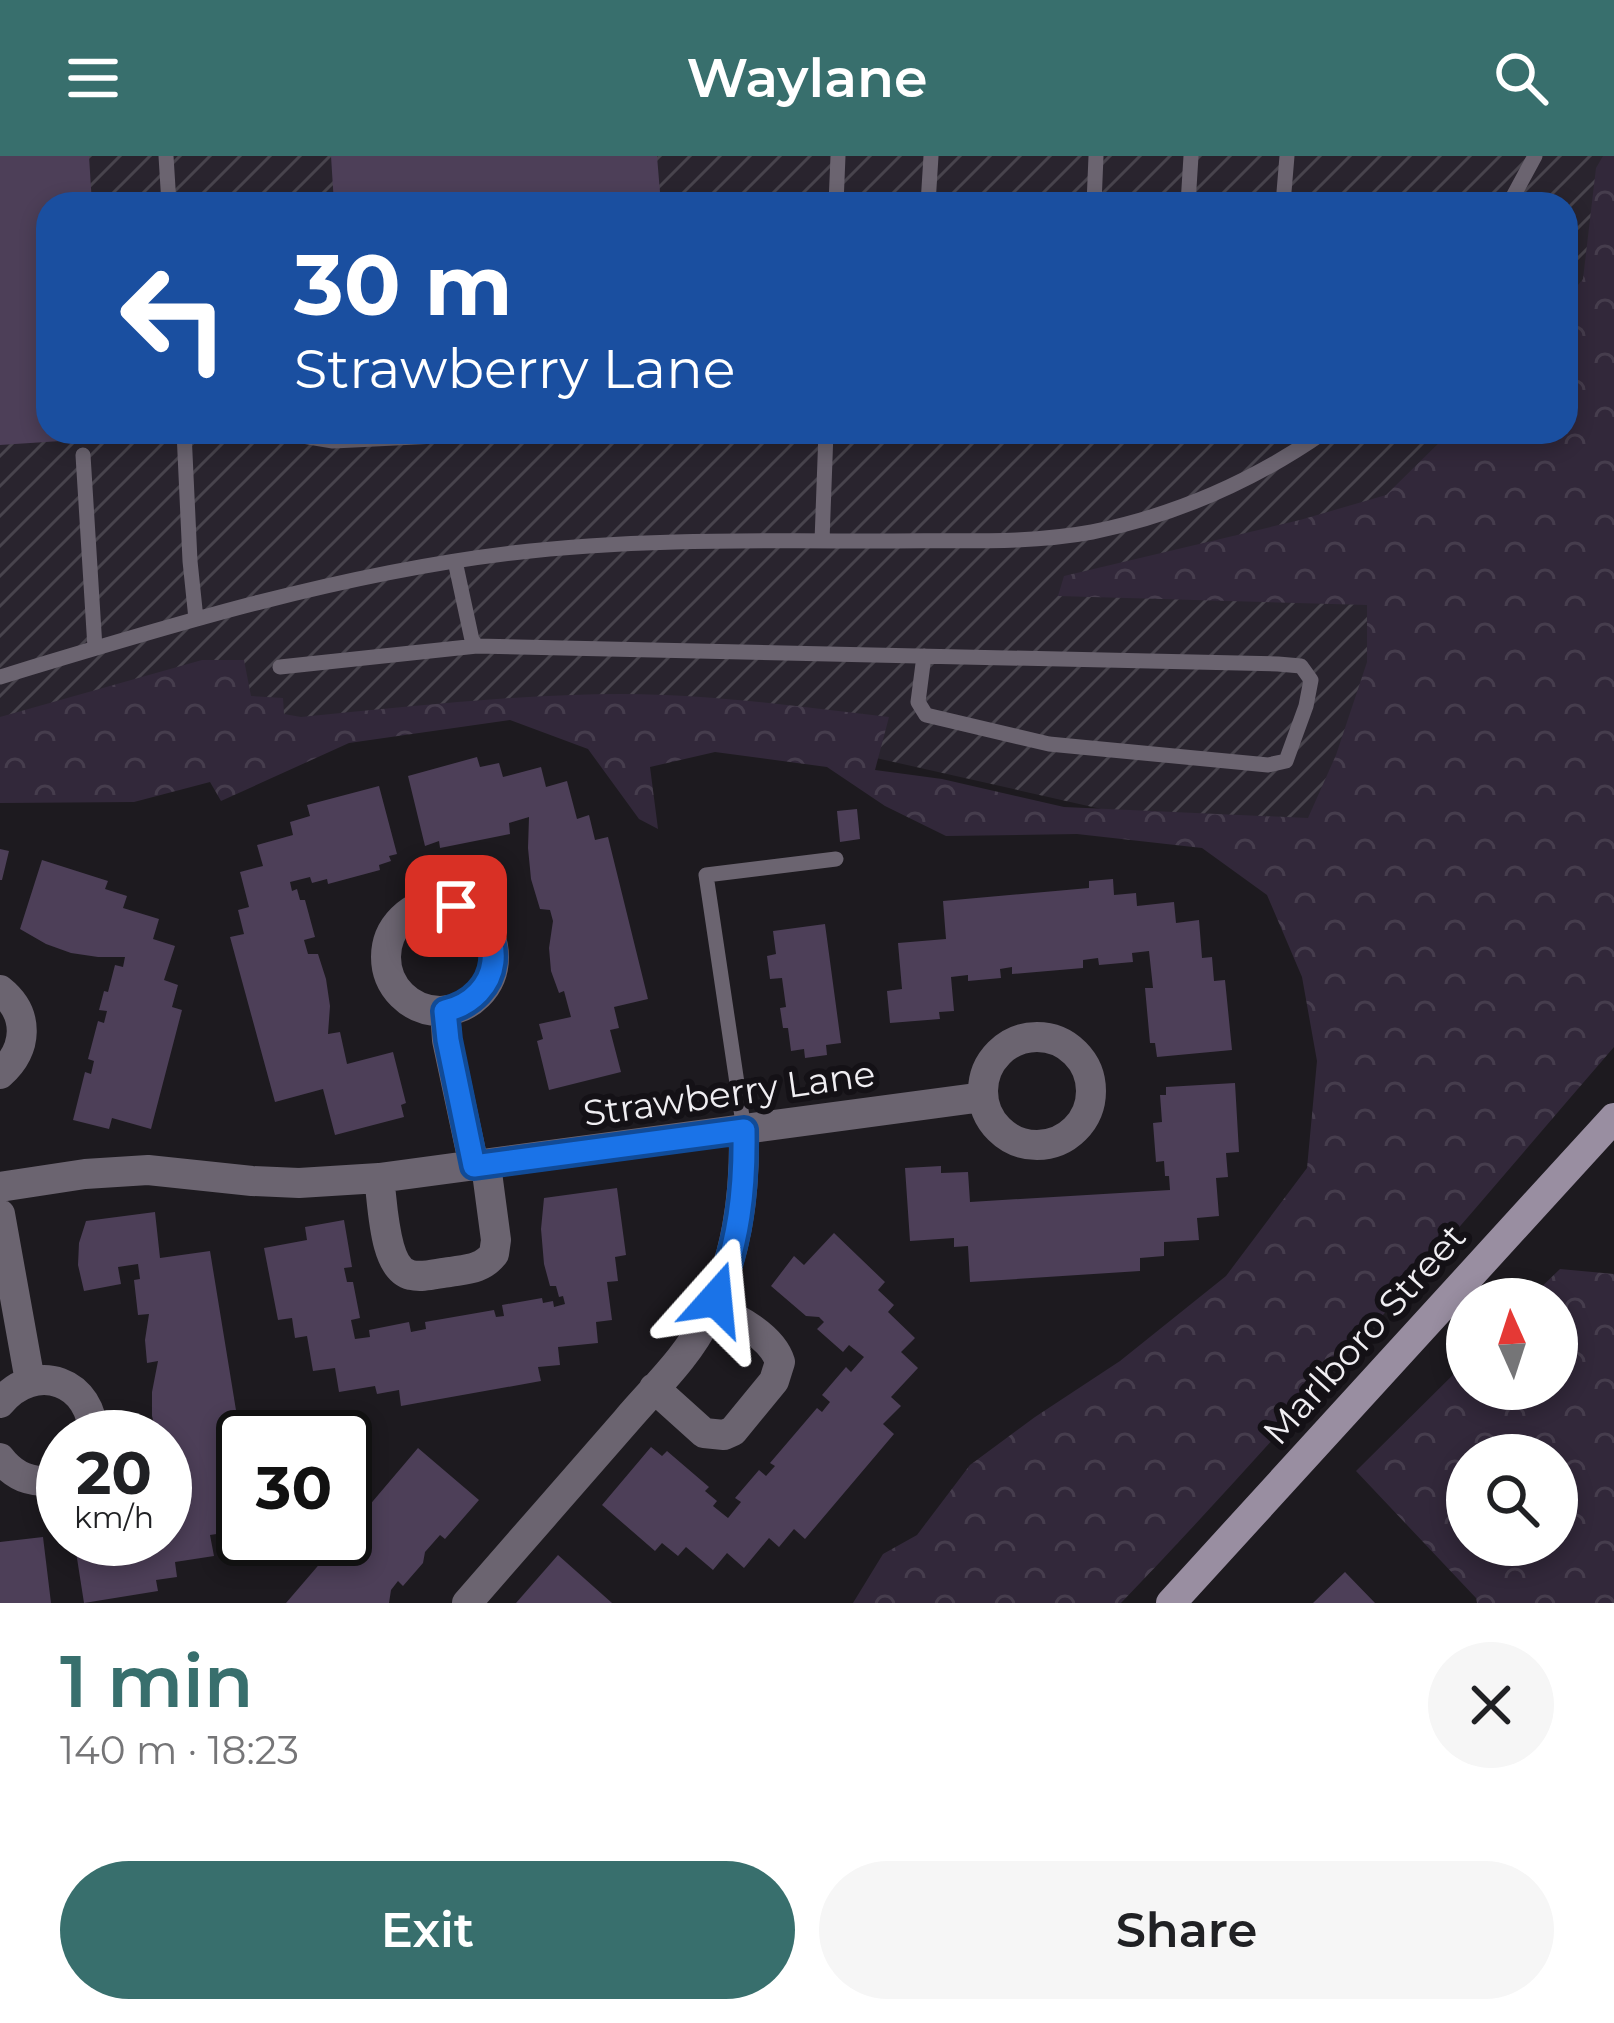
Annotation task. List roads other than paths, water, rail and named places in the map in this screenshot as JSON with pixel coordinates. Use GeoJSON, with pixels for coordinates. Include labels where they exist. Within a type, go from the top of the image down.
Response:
{"type":"FeatureCollection","features":[{"type":"Feature","properties":{"kind":"street"},"geometry":{"type":"LineString","coordinates":[[0,990],[15,1006],[22,1034],[18,1054],[0,1074]]}},
{"type":"Feature","properties":{"kind":"street"},"geometry":{"type":"LineString","coordinates":[[379,1178],[394,1264],[409,1275],[474,1268],[494,1254],[496,1240],[445,1011]]}},
{"type":"Feature","properties":{"kind":"street","name":"Strawberry Lane"},"geometry":{"type":"LineString","coordinates":[[0,1187],[148,1170],[299,1184],[379,1178],[983,1097]]}},
{"type":"Feature","properties":{"kind":"street","name":"Marlboro Street"},"geometry":{"type":"LineString","coordinates":[[1171,1603],[1614,1118]]}},
{"type":"Feature","properties":{"kind":"street"},"geometry":{"type":"LineString","coordinates":[[467,1603],[701,1329],[731,1258],[741,1215],[744,1130]]}},
{"type":"Feature","properties":{"kind":"street"},"geometry":{"type":"LineString","coordinates":[[0,1214],[30,1381]]}},
{"type":"Feature","properties":{"kind":"street"},"geometry":{"type":"LineString","coordinates":[[654,1388],[699,1430],[718,1436],[733,1431],[774,1381],[780,1362],[774,1348],[737,1319],[712,1307]]}},
{"type":"Feature","properties":{"kind":"street"},"geometry":{"type":"LineString","coordinates":[[0,1403],[30,1381],[59,1383],[77,1393],[88,1410]]}},
{"type":"Feature","properties":{"kind":"street"},"geometry":{"type":"LineString","coordinates":[[0,1458],[8,1469],[36,1480]]}},
{"type":"Feature","properties":{"kind":"lane"},"geometry":{"type":"LineString","coordinates":[[166,156],[168,192]]}},
{"type":"Feature","properties":{"kind":"lane"},"geometry":{"type":"LineString","coordinates":[[836,192],[838,156]]}},
{"type":"Feature","properties":{"kind":"lane"},"geometry":{"type":"LineString","coordinates":[[929,192],[931,156]]}},
{"type":"Feature","properties":{"kind":"lane"},"geometry":{"type":"LineString","coordinates":[[1094,192],[1096,156]]}},
{"type":"Feature","properties":{"kind":"lane"},"geometry":{"type":"LineString","coordinates":[[1189,192],[1191,156]]}},
{"type":"Feature","properties":{"kind":"lane"},"geometry":{"type":"LineString","coordinates":[[1284,192],[1287,156]]}},
{"type":"Feature","properties":{"kind":"lane"},"geometry":{"type":"LineString","coordinates":[[1516,192],[1535,156]]}},
{"type":"Feature","properties":{"kind":"lane"},"geometry":{"type":"LineString","coordinates":[[185,444],[196,620]]}},
{"type":"Feature","properties":{"kind":"lane"},"geometry":{"type":"LineString","coordinates":[[822,541],[826,444]]}},
{"type":"Feature","properties":{"kind":"lane"},"geometry":{"type":"LineString","coordinates":[[0,677],[309,590],[511,553],[645,542],[987,540],[1088,532],[1220,492],[1308,444]]}},
{"type":"Feature","properties":{"kind":"lane"},"geometry":{"type":"LineString","coordinates":[[83,455],[95,648]]}},
{"type":"Feature","properties":{"kind":"lane"},"geometry":{"type":"LineString","coordinates":[[455,561],[477,646]]}},
{"type":"Feature","properties":{"kind":"lane"},"geometry":{"type":"LineString","coordinates":[[280,667],[477,646],[924,656],[1277,664],[1301,666],[1311,680],[1286,761],[1268,764],[1048,744],[926,715],[918,702],[924,656]]}},
{"type":"Feature","properties":{"kind":"lane"},"geometry":{"type":"LineString","coordinates":[[744,1130],[706,875],[836,859]]}}]}
